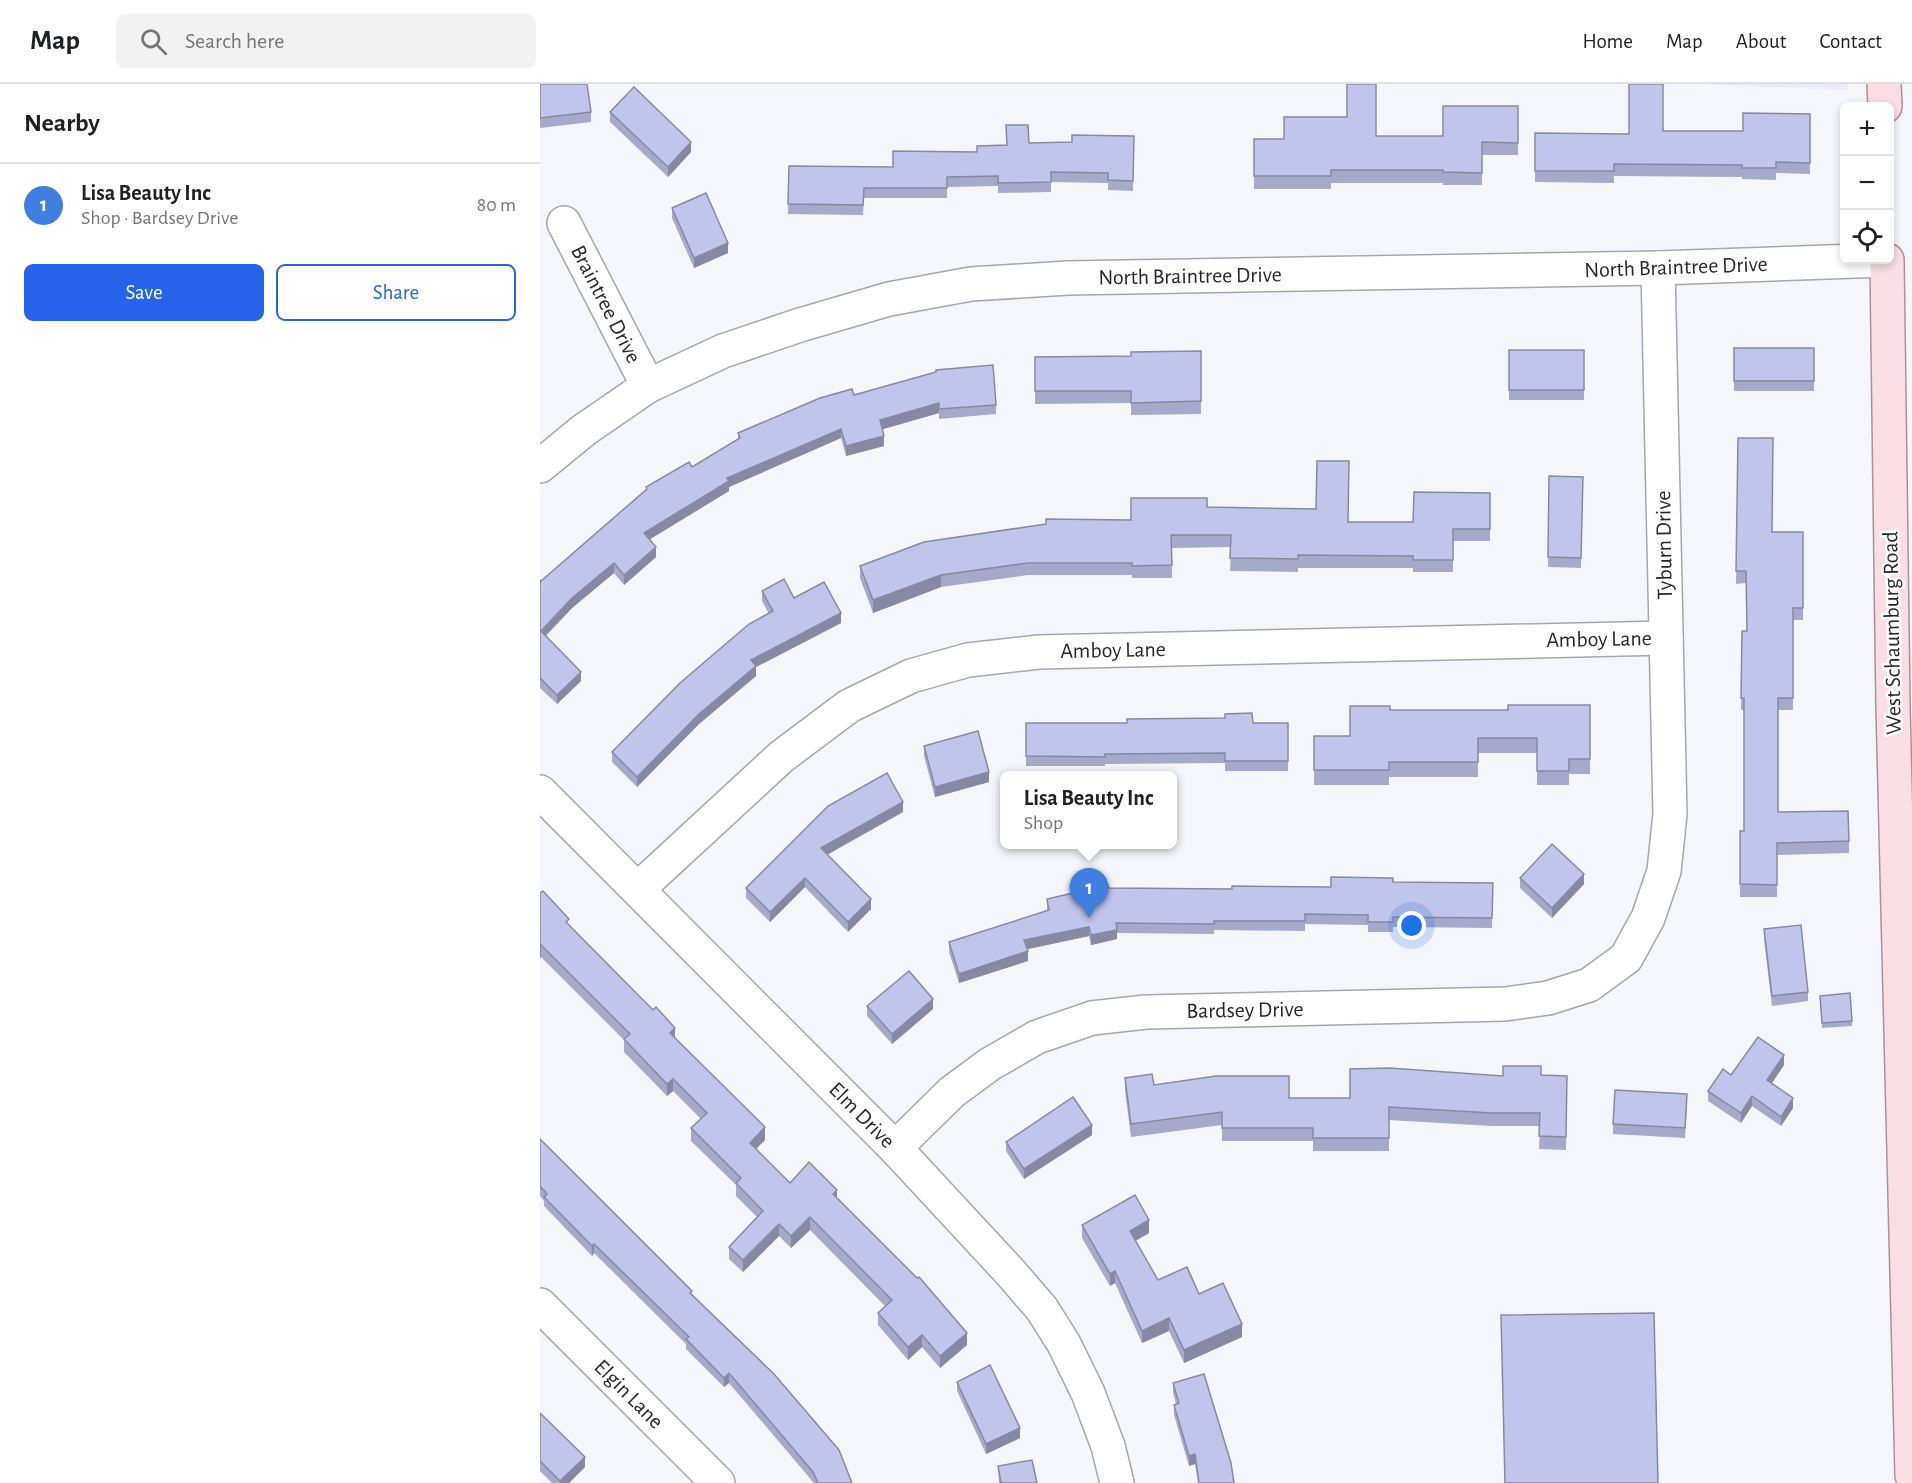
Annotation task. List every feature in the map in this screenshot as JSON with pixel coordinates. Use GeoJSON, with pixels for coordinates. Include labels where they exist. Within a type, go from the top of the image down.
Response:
{"type":"FeatureCollection","features":[{"type":"Feature","properties":{"kind":"main road"},"geometry":{"type":"LineString","coordinates":[[1884,84],[1885,102]]}},
{"type":"Feature","properties":{"kind":"main road","name":"West Schaumburg Road"},"geometry":{"type":"LineString","coordinates":[[1887,264],[1902,706],[1912,1475]]}},
{"type":"Feature","properties":{"kind":"street","name":"Braintree Drive"},"geometry":{"type":"LineString","coordinates":[[564,223],[648,386]]}},
{"type":"Feature","properties":{"kind":"street","name":"North Braintree Drive"},"geometry":{"type":"LineString","coordinates":[[1894,260],[1912,260]]}},
{"type":"Feature","properties":{"kind":"street","name":"North Braintree Drive"},"geometry":{"type":"LineString","coordinates":[[540,466],[584,430],[648,386],[723,351],[889,299],[971,284],[1068,278],[1658,268],[1840,262]]}},
{"type":"Feature","properties":{"kind":"street","name":"Tyburn Drive"},"geometry":{"type":"LineString","coordinates":[[1626,958],[1648,918],[1664,871],[1670,814],[1658,268]]}},
{"type":"Feature","properties":{"kind":"street","name":"Amboy Lane"},"geometry":{"type":"LineString","coordinates":[[638,889],[781,757],[849,706],[911,676],[968,660],[1039,651],[1666,638]]}},
{"type":"Feature","properties":{"kind":"street","name":"Elm Drive"},"geometry":{"type":"LineString","coordinates":[[540,792],[895,1148],[1042,1309],[1064,1344],[1088,1393],[1108,1446],[1117,1483]]}},
{"type":"Feature","properties":{"kind":"street","name":"Bardsey Drive"},"geometry":{"type":"LineString","coordinates":[[895,1148],[952,1092],[990,1064],[1036,1037],[1092,1018],[1146,1012],[1505,1004],[1548,998],[1589,985],[1626,958]]}},
{"type":"Feature","properties":{"kind":"street","name":"Elgin Lane"},"geometry":{"type":"LineString","coordinates":[[540,1305],[718,1483]]}},
{"type":"Feature","properties":{"kind":"shaded area"},"geometry":{"type":"Polygon","coordinates":[[[1703,84],[1848,84],[1848,90],[1703,84]]]}},
{"type":"Feature","properties":{"kind":"building"},"geometry":{"type":"Polygon","coordinates":[[[540,84],[587,84],[591,112],[540,118],[540,84]]]}},
{"type":"Feature","properties":{"kind":"building"},"geometry":{"type":"Polygon","coordinates":[[[1347,84],[1376,84],[1376,136],[1443,136],[1443,106],[1518,106],[1518,143],[1482,142],[1482,173],[1443,172],[1443,170],[1331,170],[1331,176],[1254,176],[1254,139],[1284,139],[1284,117],[1347,117],[1347,84]]]}},
{"type":"Feature","properties":{"kind":"building"},"geometry":{"type":"Polygon","coordinates":[[[1629,84],[1663,84],[1663,131],[1743,131],[1743,113],[1810,114],[1810,163],[1776,162],[1776,168],[1742,168],[1742,165],[1614,164],[1614,171],[1535,171],[1535,133],[1629,134],[1629,84]]]}},
{"type":"Feature","properties":{"kind":"building"},"geometry":{"type":"Polygon","coordinates":[[[634,87],[691,142],[668,167],[610,112],[634,87]]]}},
{"type":"Feature","properties":{"kind":"building"},"geometry":{"type":"Polygon","coordinates":[[[1006,125],[1028,125],[1029,143],[1072,142],[1072,135],[1134,136],[1133,181],[1108,180],[1108,173],[1051,172],[1051,182],[998,183],[998,176],[947,177],[947,188],[864,188],[863,205],[788,204],[789,166],[893,167],[893,151],[977,152],[977,146],[1007,145],[1006,125]]]}},
{"type":"Feature","properties":{"kind":"building"},"geometry":{"type":"Polygon","coordinates":[[[706,193],[728,243],[694,258],[672,208],[706,193]]]}},
{"type":"Feature","properties":{"kind":"building"},"geometry":{"type":"Polygon","coordinates":[[[1734,348],[1814,348],[1814,381],[1734,381],[1734,348]]]}},
{"type":"Feature","properties":{"kind":"building"},"geometry":{"type":"Polygon","coordinates":[[[1509,350],[1584,350],[1584,390],[1509,390],[1509,350]]]}},
{"type":"Feature","properties":{"kind":"building"},"geometry":{"type":"Polygon","coordinates":[[[1201,351],[1201,401],[1131,403],[1131,391],[1035,391],[1035,357],[1131,356],[1131,352],[1201,351]]]}},
{"type":"Feature","properties":{"kind":"building"},"geometry":{"type":"Polygon","coordinates":[[[993,365],[996,405],[939,409],[939,403],[880,420],[884,436],[846,446],[841,429],[727,478],[729,481],[644,533],[656,547],[624,575],[614,563],[572,598],[541,631],[581,672],[557,695],[540,678],[540,580],[647,489],[646,487],[689,462],[692,467],[740,438],[738,433],[820,398],[852,389],[854,395],[936,372],[936,370],[993,365]]]}},
{"type":"Feature","properties":{"kind":"building"},"geometry":{"type":"Polygon","coordinates":[[[1738,438],[1773,438],[1772,532],[1803,532],[1803,608],[1793,608],[1793,698],[1778,698],[1778,812],[1848,811],[1849,841],[1777,843],[1777,885],[1740,884],[1740,831],[1744,831],[1742,631],[1747,631],[1746,571],[1736,571],[1738,438]]]}},
{"type":"Feature","properties":{"kind":"building"},"geometry":{"type":"Polygon","coordinates":[[[1317,461],[1349,461],[1348,522],[1413,522],[1414,492],[1490,493],[1490,529],[1453,529],[1453,560],[1413,560],[1413,556],[1298,555],[1298,559],[1230,558],[1231,535],[1171,535],[1172,565],[1028,563],[941,575],[873,600],[860,566],[924,542],[1046,524],[1046,519],[1131,520],[1131,498],[1207,498],[1207,507],[1316,509],[1317,461]]]}},
{"type":"Feature","properties":{"kind":"building"},"geometry":{"type":"Polygon","coordinates":[[[1549,476],[1583,477],[1581,558],[1548,557],[1549,476]]]}},
{"type":"Feature","properties":{"kind":"building"},"geometry":{"type":"Polygon","coordinates":[[[784,579],[794,598],[824,582],[841,613],[751,660],[756,666],[699,714],[637,777],[612,752],[680,683],[749,624],[773,611],[762,591],[784,579]]]}},
{"type":"Feature","properties":{"kind":"building"},"geometry":{"type":"Polygon","coordinates":[[[1508,705],[1590,705],[1590,759],[1569,759],[1569,771],[1537,771],[1537,738],[1478,738],[1478,762],[1389,762],[1389,770],[1314,770],[1314,736],[1350,736],[1350,706],[1390,706],[1390,710],[1508,710],[1508,705]]]}},
{"type":"Feature","properties":{"kind":"building"},"geometry":{"type":"Polygon","coordinates":[[[1252,713],[1253,723],[1288,723],[1288,761],[1225,761],[1225,753],[1105,754],[1105,757],[1026,756],[1026,723],[1127,723],[1127,719],[1225,718],[1225,714],[1252,713]]]}},
{"type":"Feature","properties":{"kind":"building"},"geometry":{"type":"Polygon","coordinates":[[[978,731],[989,772],[935,787],[924,746],[978,731]]]}},
{"type":"Feature","properties":{"kind":"building"},"geometry":{"type":"Polygon","coordinates":[[[887,773],[903,802],[821,848],[871,899],[848,922],[805,878],[770,912],[746,888],[828,806],[887,773]]]}},
{"type":"Feature","properties":{"kind":"building"},"geometry":{"type":"Polygon","coordinates":[[[1552,844],[1584,874],[1552,908],[1520,878],[1552,844]]]}},
{"type":"Feature","properties":{"kind":"building"},"geometry":{"type":"Polygon","coordinates":[[[1331,877],[1393,878],[1393,882],[1493,883],[1492,918],[1393,917],[1393,922],[1368,922],[1368,915],[1305,914],[1305,921],[1214,921],[1214,924],[1116,923],[1117,930],[1091,935],[1089,927],[1024,940],[1028,951],[959,974],[949,942],[1049,910],[1047,899],[1108,885],[1109,888],[1331,887],[1331,877]]]}},
{"type":"Feature","properties":{"kind":"building"},"geometry":{"type":"Polygon","coordinates":[[[543,891],[569,919],[566,922],[653,1010],[656,1007],[675,1028],[670,1033],[765,1127],[750,1143],[790,1183],[809,1162],[837,1190],[833,1194],[917,1278],[919,1277],[967,1333],[940,1356],[922,1335],[908,1347],[878,1313],[892,1300],[810,1217],[791,1236],[779,1224],[743,1260],[729,1247],[763,1211],[736,1183],[741,1178],[691,1128],[707,1113],[673,1079],[667,1084],[624,1039],[630,1034],[540,946],[540,893],[543,891]]]}},
{"type":"Feature","properties":{"kind":"building"},"geometry":{"type":"Polygon","coordinates":[[[1801,925],[1808,992],[1772,996],[1764,929],[1801,925]]]}},
{"type":"Feature","properties":{"kind":"building"},"geometry":{"type":"Polygon","coordinates":[[[909,971],[933,999],[892,1034],[867,1006],[909,971]]]}},
{"type":"Feature","properties":{"kind":"building"},"geometry":{"type":"Polygon","coordinates":[[[1850,993],[1852,1021],[1822,1023],[1820,996],[1850,993]]]}},
{"type":"Feature","properties":{"kind":"building"},"geometry":{"type":"Polygon","coordinates":[[[1758,1037],[1784,1055],[1767,1080],[1793,1098],[1781,1117],[1752,1096],[1741,1113],[1708,1091],[1723,1069],[1731,1075],[1758,1037]]]}},
{"type":"Feature","properties":{"kind":"building"},"geometry":{"type":"Polygon","coordinates":[[[1503,1066],[1541,1066],[1541,1075],[1567,1076],[1566,1137],[1539,1136],[1540,1113],[1492,1113],[1389,1107],[1389,1138],[1313,1138],[1313,1128],[1222,1128],[1222,1112],[1131,1124],[1125,1078],[1152,1074],[1154,1085],[1216,1076],[1289,1076],[1289,1098],[1350,1098],[1350,1069],[1389,1068],[1503,1076],[1503,1066]]]}},
{"type":"Feature","properties":{"kind":"building"},"geometry":{"type":"Polygon","coordinates":[[[1615,1090],[1687,1094],[1685,1128],[1613,1124],[1615,1090]]]}},
{"type":"Feature","properties":{"kind":"building"},"geometry":{"type":"Polygon","coordinates":[[[1073,1097],[1092,1125],[1024,1169],[1006,1142],[1073,1097]]]}},
{"type":"Feature","properties":{"kind":"building"},"geometry":{"type":"Polygon","coordinates":[[[540,1139],[692,1291],[690,1293],[774,1374],[839,1450],[852,1483],[818,1483],[813,1472],[729,1373],[724,1378],[686,1339],[689,1337],[594,1244],[592,1246],[544,1197],[547,1194],[540,1186],[540,1139]]]}},
{"type":"Feature","properties":{"kind":"building"},"geometry":{"type":"Polygon","coordinates":[[[1135,1195],[1149,1220],[1130,1231],[1158,1280],[1187,1267],[1199,1294],[1223,1283],[1242,1324],[1184,1350],[1169,1318],[1142,1331],[1115,1271],[1110,1274],[1082,1225],[1135,1195]]]}},
{"type":"Feature","properties":{"kind":"building"},"geometry":{"type":"Polygon","coordinates":[[[1654,1313],[1658,1483],[1505,1483],[1501,1315],[1654,1313]]]}},
{"type":"Feature","properties":{"kind":"building"},"geometry":{"type":"Polygon","coordinates":[[[990,1365],[1020,1428],[986,1444],[957,1382],[990,1365]]]}},
{"type":"Feature","properties":{"kind":"building"},"geometry":{"type":"Polygon","coordinates":[[[1204,1374],[1231,1463],[1234,1483],[1199,1483],[1195,1454],[1189,1456],[1174,1405],[1179,1403],[1173,1383],[1204,1374]]]}},
{"type":"Feature","properties":{"kind":"building"},"geometry":{"type":"Polygon","coordinates":[[[540,1413],[585,1457],[560,1481],[540,1461],[540,1413]]]}},
{"type":"Feature","properties":{"kind":"building"},"geometry":{"type":"Polygon","coordinates":[[[1032,1460],[1037,1483],[1001,1483],[998,1466],[1032,1460]]]}},
{"type":"Feature","properties":{"kind":"place","name":"Lisa Beauty Inc"},"geometry":{"type":"Point","coordinates":[1089,918]}}]}
